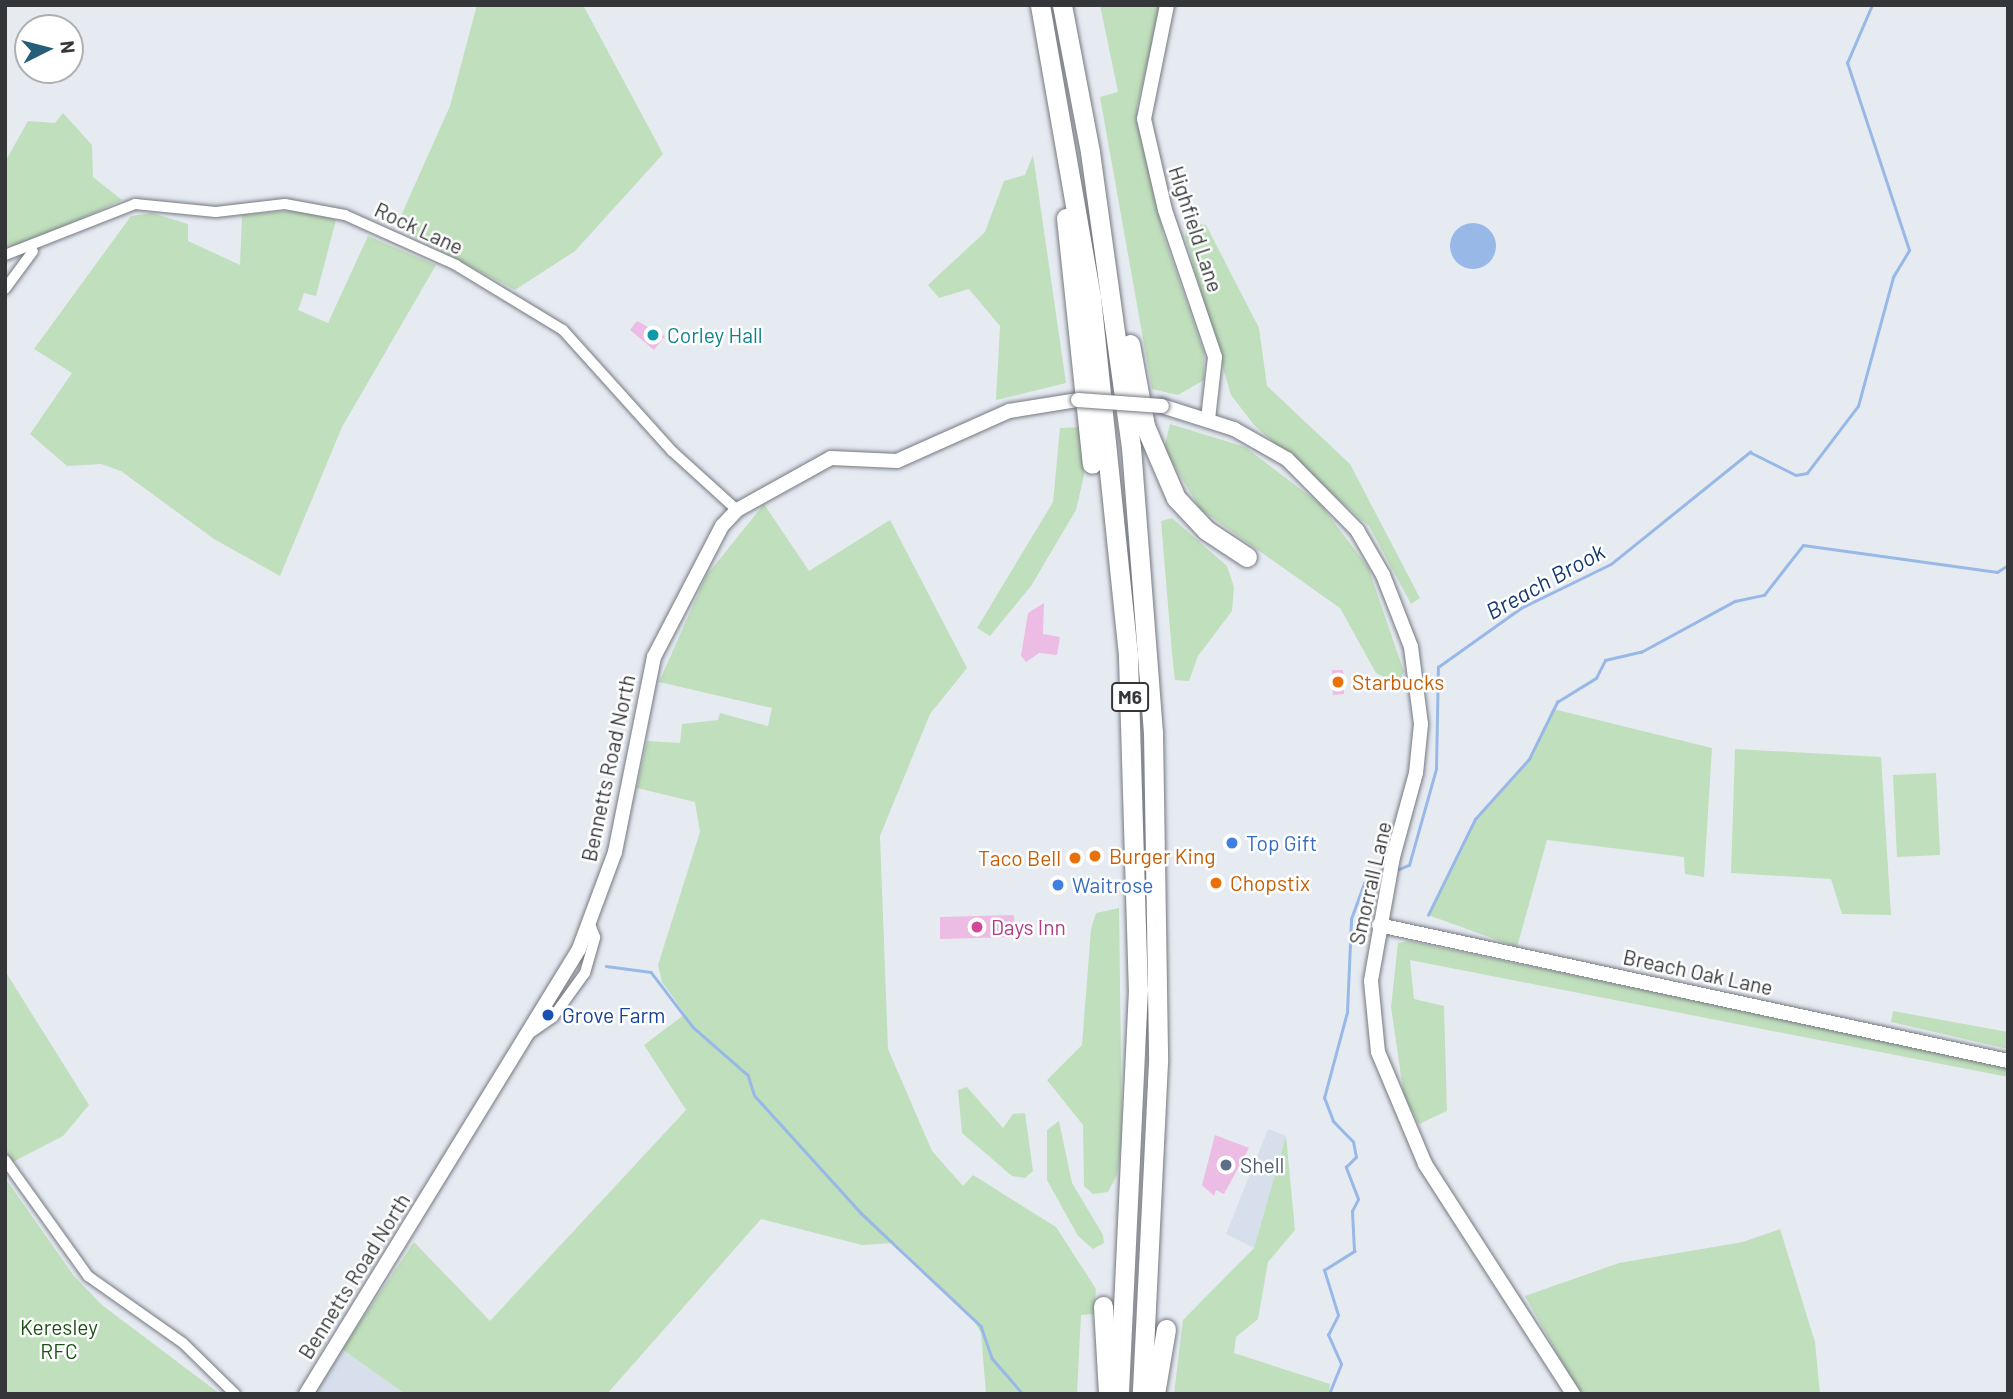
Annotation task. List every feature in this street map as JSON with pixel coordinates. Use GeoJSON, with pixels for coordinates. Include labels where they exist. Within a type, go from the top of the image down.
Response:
{"type":"FeatureCollection","features":[{"type":"Feature","properties":{"kind":"highway"},"geometry":{"type":"LineString","coordinates":[[1034,5],[1075,288],[1092,464]]}},
{"type":"Feature","properties":{"kind":"highway","name":"M6"},"geometry":{"type":"LineString","coordinates":[[1040,5],[1091,297],[1128,657],[1138,989],[1119,1394]]}},
{"type":"Feature","properties":{"kind":"highway","name":"M6"},"geometry":{"type":"LineString","coordinates":[[1062,5],[1090,152],[1131,447],[1153,732],[1158,1062],[1142,1394]]}},
{"type":"Feature","properties":{"kind":"highway"},"geometry":{"type":"LineString","coordinates":[[1090,152],[1154,456],[1175,498],[1206,530],[1247,556]]}},
{"type":"Feature","properties":{"kind":"highway"},"geometry":{"type":"LineString","coordinates":[[1103,1306],[1108,1394]]}},
{"type":"Feature","properties":{"kind":"highway"},"geometry":{"type":"LineString","coordinates":[[1155,1394],[1167,1329]]}},
{"type":"Feature","properties":{"kind":"street","name":"Highfield Lane"},"geometry":{"type":"LineString","coordinates":[[1167,5],[1145,92],[1145,132],[1215,357],[1208,419]]}},
{"type":"Feature","properties":{"kind":"street","name":"Rock Lane"},"geometry":{"type":"LineString","coordinates":[[5,255],[38,247],[135,204],[216,212],[285,204],[345,215],[456,265],[563,330],[672,452],[737,510]]}},
{"type":"Feature","properties":{"kind":"street"},"geometry":{"type":"LineString","coordinates":[[5,289],[21,261],[38,247]]}},
{"type":"Feature","properties":{"kind":"street","name":"Bennetts Road North"},"geometry":{"type":"LineString","coordinates":[[306,1394],[590,925],[615,852],[654,657],[690,578],[737,510],[831,458],[897,461],[1009,411],[1077,400],[1162,405],[1208,419]]}},
{"type":"Feature","properties":{"kind":"street","name":"Smorrall Lane"},"geometry":{"type":"LineString","coordinates":[[1208,419],[1262,443],[1312,480],[1357,530],[1388,587],[1411,647],[1421,724],[1408,812],[1391,865],[1379,925],[1373,1024],[1391,1096],[1443,1194],[1573,1394]]}},
{"type":"Feature","properties":{"kind":"street","name":"Breach Oak Lane"},"geometry":{"type":"LineString","coordinates":[[1379,925],[2008,1061]]}},
{"type":"Feature","properties":{"kind":"street"},"geometry":{"type":"LineString","coordinates":[[5,1160],[88,1276],[183,1343],[235,1394]]}},
{"type":"Feature","properties":{"kind":"shaded area"},"geometry":{"type":"Polygon","coordinates":[[[1268,1129],[1286,1136],[1254,1248],[1226,1234],[1268,1129]]]}},
{"type":"Feature","properties":{"kind":"shaded area"},"geometry":{"type":"Polygon","coordinates":[[[342,1349],[405,1394],[311,1394],[342,1349]]]}},
{"type":"Feature","properties":{"kind":"green space"},"geometry":{"type":"Polygon","coordinates":[[[477,5],[583,5],[663,154],[575,251],[515,290],[396,227],[450,106],[477,5]]]}},
{"type":"Feature","properties":{"kind":"green space"},"geometry":{"type":"Polygon","coordinates":[[[1100,5],[1161,5],[1137,107],[1163,234],[1204,353],[1204,380],[1178,395],[1152,389],[1100,97],[1118,92],[1100,5]]]}},
{"type":"Feature","properties":{"kind":"green space"},"geometry":{"type":"Polygon","coordinates":[[[63,113],[92,145],[93,177],[122,200],[22,245],[5,246],[5,162],[28,121],[55,123],[63,113]]]}},
{"type":"Feature","properties":{"kind":"green space"},"geometry":{"type":"Polygon","coordinates":[[[1033,155],[1066,383],[996,400],[1000,326],[969,289],[939,298],[928,285],[985,232],[1004,181],[1025,175],[1033,155]]]}},
{"type":"Feature","properties":{"kind":"green space"},"geometry":{"type":"Polygon","coordinates":[[[297,210],[336,220],[316,296],[304,293],[298,310],[328,323],[368,236],[436,265],[342,427],[280,576],[214,539],[121,471],[101,464],[67,466],[30,434],[72,373],[34,349],[131,216],[152,213],[188,224],[188,241],[240,265],[242,215],[297,210]]]}},
{"type":"Feature","properties":{"kind":"green space"},"geometry":{"type":"Polygon","coordinates":[[[1189,223],[1206,225],[1259,328],[1267,386],[1350,464],[1420,598],[1411,604],[1369,526],[1254,425],[1231,395],[1185,236],[1189,223]]]}},
{"type":"Feature","properties":{"kind":"green space"},"geometry":{"type":"Polygon","coordinates":[[[1170,424],[1245,447],[1320,504],[1368,567],[1404,672],[1398,684],[1376,673],[1340,608],[1200,509],[1164,448],[1170,424]]]}},
{"type":"Feature","properties":{"kind":"green space"},"geometry":{"type":"Polygon","coordinates":[[[1082,427],[1084,475],[1076,510],[1031,586],[990,636],[977,628],[1053,502],[1060,428],[1082,427]]]}},
{"type":"Feature","properties":{"kind":"green space"},"geometry":{"type":"Polygon","coordinates":[[[764,504],[809,571],[890,520],[967,668],[930,714],[880,836],[888,1049],[932,1151],[963,1186],[973,1175],[1056,1227],[1096,1289],[1094,1314],[1081,1315],[1077,1394],[986,1394],[981,1333],[972,1317],[895,1243],[862,1245],[761,1219],[607,1394],[405,1394],[342,1349],[414,1242],[490,1321],[686,1110],[644,1045],[685,1014],[662,982],[658,965],[700,832],[695,802],[637,788],[647,741],[680,743],[682,724],[718,720],[720,713],[768,726],[772,708],[659,682],[706,576],[764,504]]]}},
{"type":"Feature","properties":{"kind":"green space"},"geometry":{"type":"Polygon","coordinates":[[[1172,518],[1227,566],[1234,587],[1232,611],[1198,656],[1189,681],[1175,680],[1172,653],[1161,521],[1172,518]]]}},
{"type":"Feature","properties":{"kind":"green space"},"geometry":{"type":"Polygon","coordinates":[[[1553,709],[1712,748],[1704,877],[1685,874],[1684,857],[1547,840],[1517,947],[1428,915],[1475,819],[1529,759],[1553,709]]]}},
{"type":"Feature","properties":{"kind":"green space"},"geometry":{"type":"Polygon","coordinates":[[[1735,749],[1881,757],[1891,915],[1842,914],[1831,879],[1731,873],[1735,749]]]}},
{"type":"Feature","properties":{"kind":"green space"},"geometry":{"type":"Polygon","coordinates":[[[1936,773],[1940,855],[1897,857],[1893,775],[1936,773]]]}},
{"type":"Feature","properties":{"kind":"green space"},"geometry":{"type":"Polygon","coordinates":[[[1119,908],[1122,1139],[1117,1175],[1108,1192],[1093,1194],[1084,1186],[1083,1125],[1047,1080],[1082,1045],[1091,929],[1096,913],[1119,908]]]}},
{"type":"Feature","properties":{"kind":"green space"},"geometry":{"type":"Polygon","coordinates":[[[1409,941],[2008,1066],[2008,1077],[1410,960],[1414,999],[1444,1006],[1447,1111],[1419,1124],[1404,1096],[1391,1007],[1398,943],[1409,941]]]}},
{"type":"Feature","properties":{"kind":"green space"},"geometry":{"type":"Polygon","coordinates":[[[5,971],[89,1105],[63,1136],[5,1166],[5,971]]]}},
{"type":"Feature","properties":{"kind":"green space"},"geometry":{"type":"Polygon","coordinates":[[[1893,1011],[2008,1032],[2008,1049],[1891,1022],[1893,1011]]]}},
{"type":"Feature","properties":{"kind":"green space"},"geometry":{"type":"Polygon","coordinates":[[[967,1087],[1003,1128],[1013,1114],[1025,1113],[1033,1171],[1025,1178],[1012,1176],[962,1133],[958,1090],[967,1087]]]}},
{"type":"Feature","properties":{"kind":"green space"},"geometry":{"type":"Polygon","coordinates":[[[1059,1121],[1072,1183],[1103,1235],[1104,1243],[1093,1249],[1078,1236],[1047,1180],[1047,1130],[1059,1121]]]}},
{"type":"Feature","properties":{"kind":"green space"},"geometry":{"type":"Polygon","coordinates":[[[1286,1136],[1295,1230],[1268,1262],[1258,1319],[1236,1337],[1234,1353],[1330,1384],[1329,1394],[1174,1394],[1183,1320],[1254,1248],[1286,1136]]]}},
{"type":"Feature","properties":{"kind":"green space","name":"Keresley RFC"},"geometry":{"type":"Polygon","coordinates":[[[5,1178],[74,1276],[102,1305],[220,1394],[5,1394],[5,1178]]]}},
{"type":"Feature","properties":{"kind":"green space"},"geometry":{"type":"Polygon","coordinates":[[[1780,1229],[1815,1342],[1820,1394],[1580,1394],[1525,1296],[1619,1263],[1743,1242],[1780,1229]]]}},
{"type":"Feature","properties":{"kind":"water"},"geometry":{"type":"Polygon","coordinates":[[[1473,223],[1489,230],[1496,246],[1489,262],[1473,269],[1457,262],[1450,246],[1457,230],[1473,223]]]}},
{"type":"Feature","properties":{"kind":"building","name":"Corley Hall"},"geometry":{"type":"Polygon","coordinates":[[[637,321],[665,336],[654,350],[630,330],[637,321]]]}},
{"type":"Feature","properties":{"kind":"building"},"geometry":{"type":"Polygon","coordinates":[[[1044,603],[1043,634],[1060,637],[1057,655],[1039,653],[1026,662],[1021,656],[1028,613],[1044,603]]]}},
{"type":"Feature","properties":{"kind":"building","name":"Starbucks"},"geometry":{"type":"Polygon","coordinates":[[[1332,670],[1343,670],[1344,694],[1333,695],[1332,670]]]}},
{"type":"Feature","properties":{"kind":"building","name":"Days Inn"},"geometry":{"type":"Polygon","coordinates":[[[1014,915],[1015,937],[940,939],[940,917],[1014,915]]]}},
{"type":"Feature","properties":{"kind":"building","name":"Shell"},"geometry":{"type":"Polygon","coordinates":[[[1215,1135],[1249,1148],[1224,1194],[1216,1190],[1214,1196],[1202,1185],[1215,1135]]]}},
{"type":"Feature","properties":{"kind":"waterway","name":"Breach Brook"},"geometry":{"type":"LineString","coordinates":[[1397,870],[1409,865],[1436,769],[1438,667],[1521,608],[1611,564],[1750,452],[1796,475],[1807,473],[1858,406],[1893,277],[1909,250],[1847,63],[1872,5]]}},
{"type":"Feature","properties":{"kind":"waterway"},"geometry":{"type":"LineString","coordinates":[[1428,915],[1475,819],[1529,759],[1557,702],[1596,678],[1605,660],[1641,652],[1735,601],[1764,595],[1803,545],[1997,572],[2008,565]]}},
{"type":"Feature","properties":{"kind":"waterway","name":"Breach Brook"},"geometry":{"type":"LineString","coordinates":[[1329,1394],[1341,1364],[1328,1335],[1338,1315],[1324,1270],[1354,1251],[1352,1211],[1358,1199],[1346,1167],[1356,1157],[1353,1142],[1333,1121],[1324,1098],[1347,1012],[1351,919],[1364,883],[1384,875]]}},
{"type":"Feature","properties":{"kind":"waterway"},"geometry":{"type":"LineString","coordinates":[[606,966],[651,972],[693,1027],[748,1075],[755,1096],[861,1213],[981,1326],[992,1358],[1023,1394]]}},
{"type":"Feature","properties":{"kind":"place","name":"Corley Hall"},"geometry":{"type":"Point","coordinates":[653,335]}},
{"type":"Feature","properties":{"kind":"place","name":"Starbucks"},"geometry":{"type":"Point","coordinates":[1338,682]}},
{"type":"Feature","properties":{"kind":"place","name":"Top Gift"},"geometry":{"type":"Point","coordinates":[1232,843]}},
{"type":"Feature","properties":{"kind":"place","name":"Burger King"},"geometry":{"type":"Point","coordinates":[1095,856]}},
{"type":"Feature","properties":{"kind":"place","name":"Taco Bell"},"geometry":{"type":"Point","coordinates":[1075,858]}},
{"type":"Feature","properties":{"kind":"place","name":"Chopstix"},"geometry":{"type":"Point","coordinates":[1216,883]}},
{"type":"Feature","properties":{"kind":"place","name":"Waitrose"},"geometry":{"type":"Point","coordinates":[1058,885]}},
{"type":"Feature","properties":{"kind":"place","name":"Days Inn"},"geometry":{"type":"Point","coordinates":[977,927]}},
{"type":"Feature","properties":{"kind":"place","name":"Grove Farm"},"geometry":{"type":"Point","coordinates":[548,1015]}},
{"type":"Feature","properties":{"kind":"place","name":"Shell"},"geometry":{"type":"Point","coordinates":[1226,1165]}}]}
